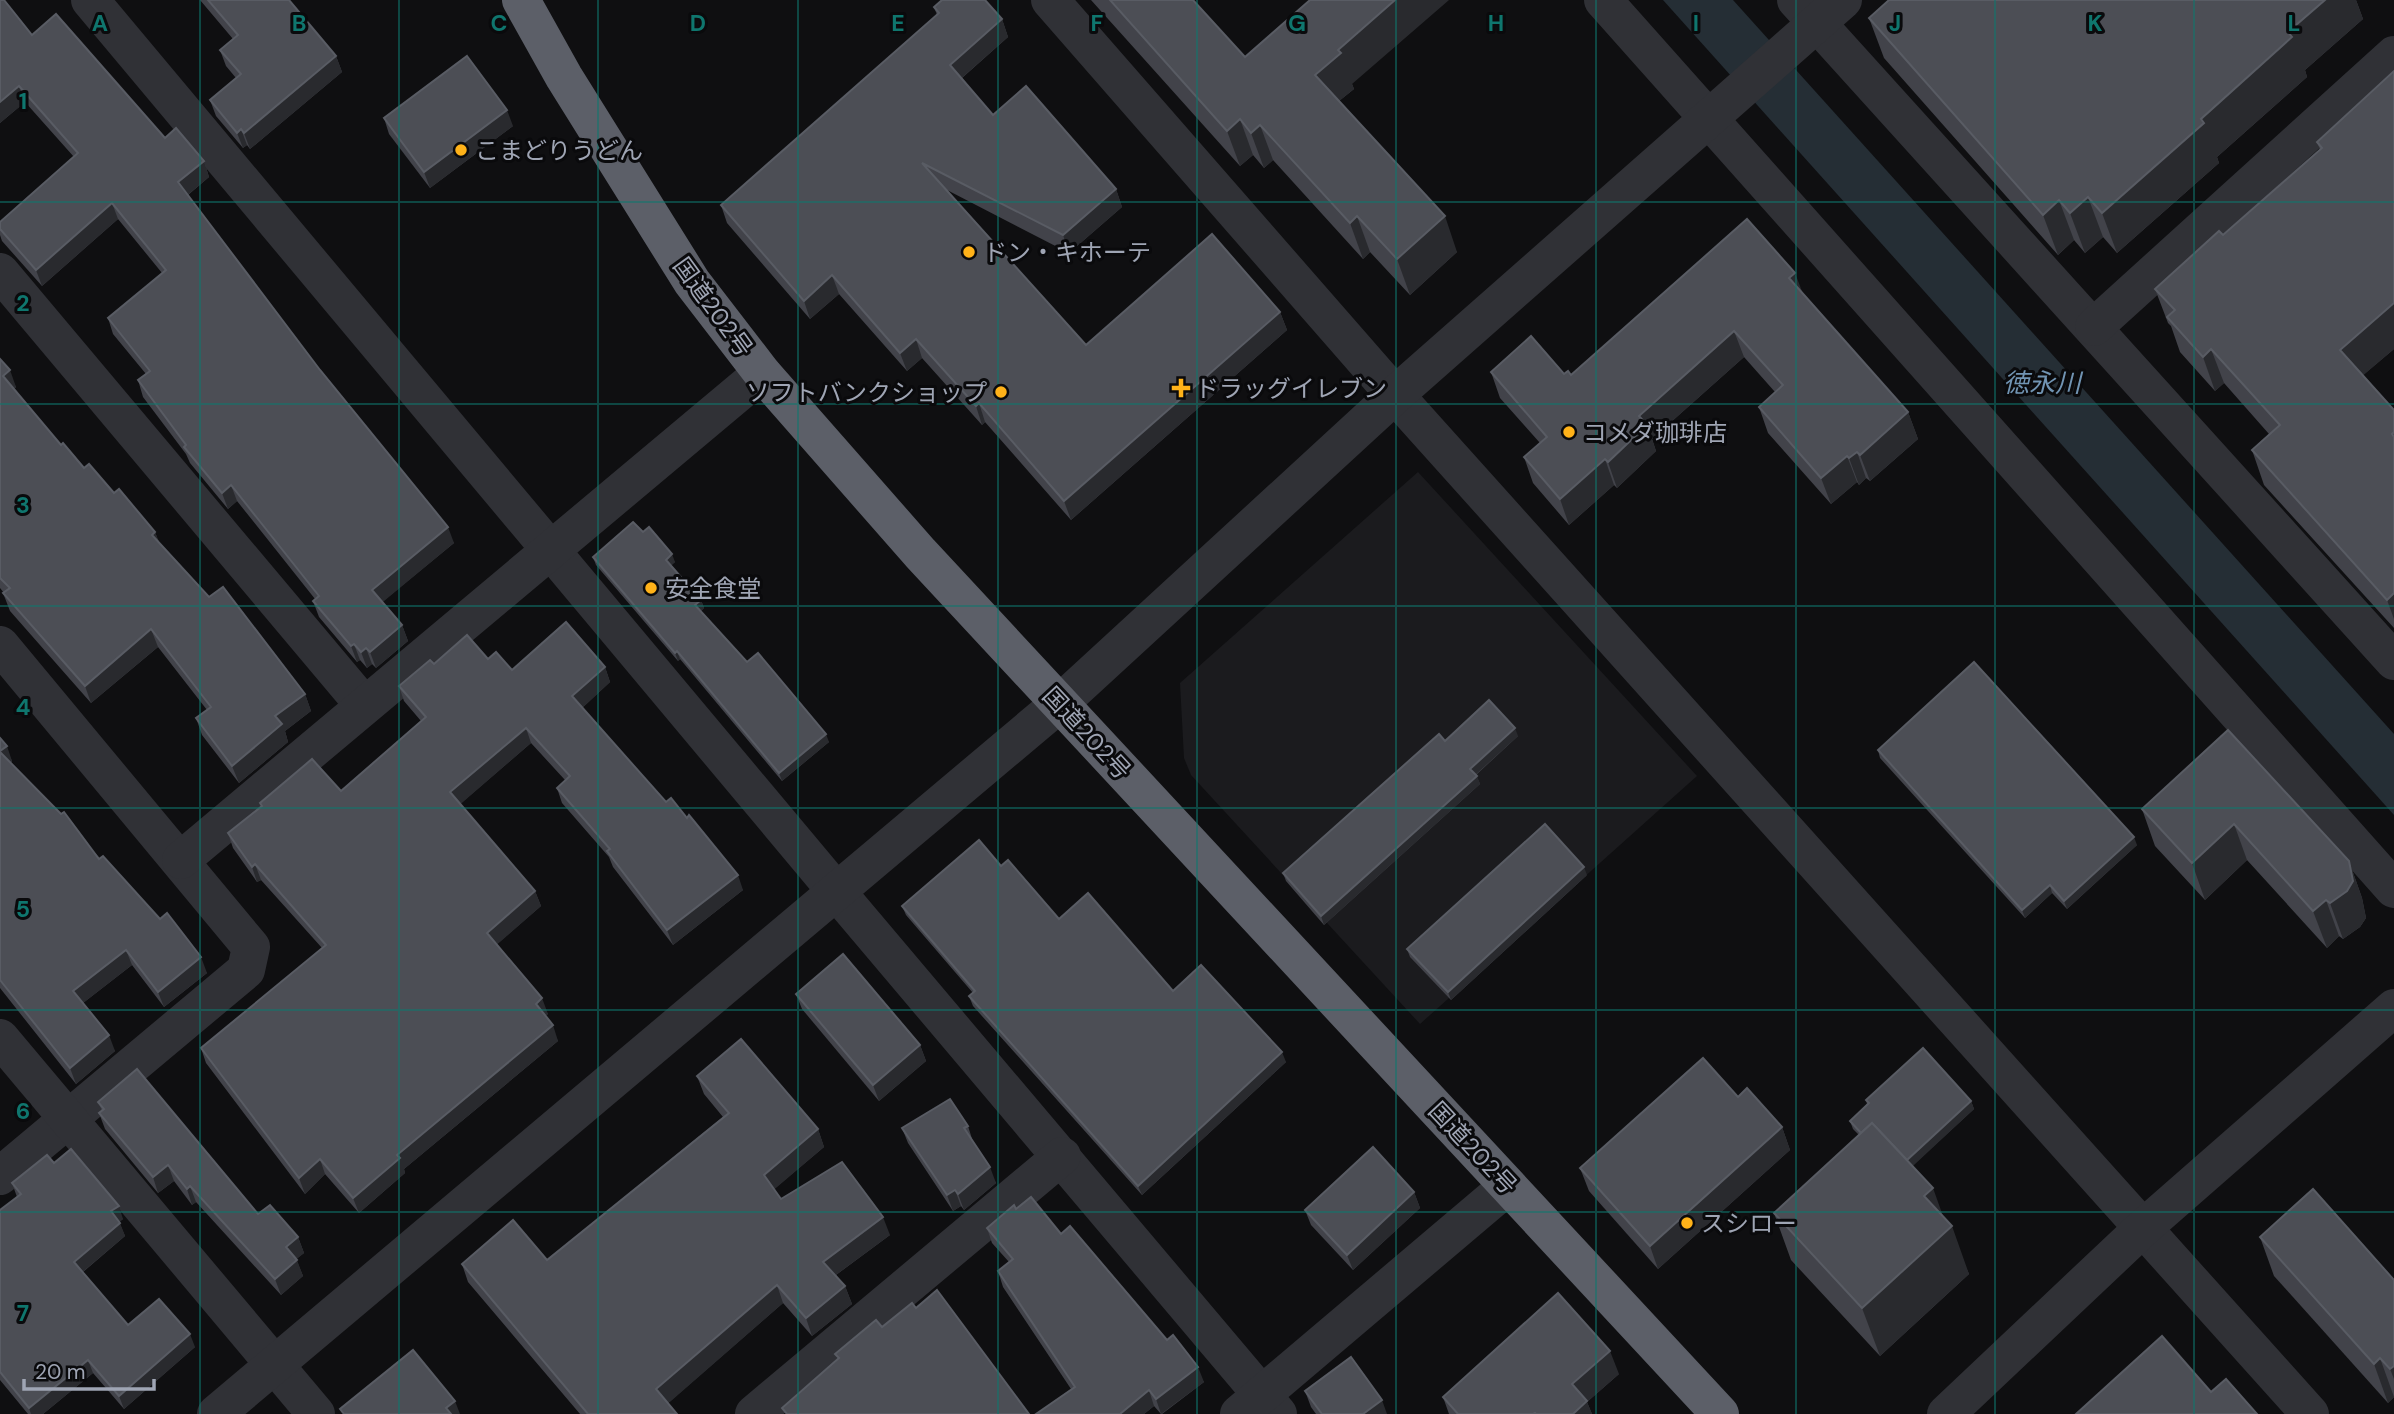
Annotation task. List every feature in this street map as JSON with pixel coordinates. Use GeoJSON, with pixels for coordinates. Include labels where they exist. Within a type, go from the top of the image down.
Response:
{"type":"FeatureCollection","features":[{"type":"Feature","properties":{"kind":"highway","name":"国道202号"},"geometry":{"type":"LineString","coordinates":[[521,0],[564,77],[692,282],[762,373],[920,553],[1720,1414]]}},
{"type":"Feature","properties":{"kind":"street"},"geometry":{"type":"LineString","coordinates":[[90,0],[836,891],[1062,1156],[1260,1408],[1508,1186]]}},
{"type":"Feature","properties":{"kind":"street"},"geometry":{"type":"LineString","coordinates":[[1050,0],[1395,395],[2310,1414]]}},
{"type":"Feature","properties":{"kind":"street"},"geometry":{"type":"LineString","coordinates":[[1603,0],[2394,889]]}},
{"type":"Feature","properties":{"kind":"street"},"geometry":{"type":"LineString","coordinates":[[216,1414],[1059,704],[1395,395],[1708,119],[1819,8],[2094,327],[2394,661]]}},
{"type":"Feature","properties":{"kind":"street"},"geometry":{"type":"LineString","coordinates":[[2094,327],[2394,55]]}},
{"type":"Feature","properties":{"kind":"street"},"geometry":{"type":"LineString","coordinates":[[0,272],[364,705]]}},
{"type":"Feature","properties":{"kind":"street"},"geometry":{"type":"LineString","coordinates":[[181,860],[762,373]]}},
{"type":"Feature","properties":{"kind":"street"},"geometry":{"type":"LineString","coordinates":[[0,645],[251,947],[246,970],[0,1176]]}},
{"type":"Feature","properties":{"kind":"street"},"geometry":{"type":"LineString","coordinates":[[1946,1414],[2143,1228],[2394,1008]]}},
{"type":"Feature","properties":{"kind":"street"},"geometry":{"type":"LineString","coordinates":[[0,1038],[316,1414]]}},
{"type":"Feature","properties":{"kind":"street"},"geometry":{"type":"LineString","coordinates":[[754,1414],[1062,1156]]}},
{"type":"Feature","properties":{"kind":"shaded area"},"geometry":{"type":"Polygon","coordinates":[[[1418,472],[1697,776],[1420,1024],[1191,775],[1184,758],[1180,683],[1418,472]]]}},
{"type":"Feature","properties":{"kind":"water","name":"徳永川"},"geometry":{"type":"Polygon","coordinates":[[[1663,0],[1733,0],[2394,734],[2394,815],[1663,0]]]}},
{"type":"Feature","properties":{"kind":"building"},"geometry":{"type":"Polygon","coordinates":[[[0,0],[4,0],[32,35],[56,14],[165,138],[176,128],[204,161],[178,182],[320,370],[448,527],[372,590],[402,625],[370,652],[366,648],[361,652],[354,644],[351,646],[313,601],[319,596],[231,485],[222,493],[184,447],[186,445],[138,380],[150,371],[108,318],[166,270],[112,203],[36,270],[0,229],[0,222],[78,153],[19,86],[0,102],[0,0]]]}},
{"type":"Feature","properties":{"kind":"building"},"geometry":{"type":"Polygon","coordinates":[[[208,0],[289,0],[336,56],[244,133],[241,129],[237,133],[210,100],[241,74],[220,50],[238,35],[208,0]]]}},
{"type":"Feature","properties":{"kind":"building"},"geometry":{"type":"Polygon","coordinates":[[[942,0],[985,0],[1002,19],[950,65],[993,115],[1026,86],[1116,189],[1063,235],[922,163],[1086,345],[1212,234],[1280,312],[1064,501],[979,403],[976,406],[916,339],[900,353],[832,275],[804,301],[721,205],[939,13],[934,7],[942,0]]]}},
{"type":"Feature","properties":{"kind":"building"},"geometry":{"type":"Polygon","coordinates":[[[1110,0],[1193,0],[1245,57],[1310,0],[1395,0],[1338,50],[1341,53],[1315,75],[1445,216],[1397,259],[1357,216],[1350,223],[1260,125],[1251,133],[1240,119],[1227,131],[1110,0]]]}},
{"type":"Feature","properties":{"kind":"building"},"geometry":{"type":"Polygon","coordinates":[[[1889,0],[2325,0],[2288,32],[2292,37],[2201,119],[2204,123],[2102,213],[2088,197],[2070,213],[2059,200],[2043,215],[1869,18],[1889,0]]]}},
{"type":"Feature","properties":{"kind":"building"},"geometry":{"type":"Polygon","coordinates":[[[467,56],[507,110],[424,172],[384,118],[467,56]]]}},
{"type":"Feature","properties":{"kind":"building"},"geometry":{"type":"Polygon","coordinates":[[[2394,71],[2394,303],[2340,350],[2394,410],[2394,593],[2387,600],[2252,450],[2280,425],[2211,349],[2203,357],[2167,317],[2175,310],[2155,289],[2219,231],[2223,235],[2322,148],[2317,142],[2394,71]]]}},
{"type":"Feature","properties":{"kind":"building"},"geometry":{"type":"Polygon","coordinates":[[[1747,219],[1795,273],[1789,278],[1908,412],[1860,455],[1857,452],[1849,458],[1847,456],[1821,478],[1759,407],[1783,385],[1734,331],[1639,416],[1647,425],[1608,462],[1605,459],[1560,499],[1524,457],[1547,437],[1491,372],[1531,336],[1564,374],[1568,371],[1571,375],[1747,219]]]}},
{"type":"Feature","properties":{"kind":"building"},"geometry":{"type":"Polygon","coordinates":[[[0,359],[10,370],[3,376],[61,445],[63,443],[84,468],[89,464],[114,493],[119,489],[155,532],[152,535],[209,597],[223,587],[305,694],[275,716],[282,724],[232,766],[196,718],[211,707],[151,629],[85,686],[3,593],[10,588],[0,578],[0,359]]]}},
{"type":"Feature","properties":{"kind":"building"},"geometry":{"type":"Polygon","coordinates":[[[633,522],[643,532],[649,527],[672,554],[666,560],[701,600],[695,605],[747,662],[758,653],[826,734],[779,773],[677,651],[675,653],[593,557],[633,522]]]}},
{"type":"Feature","properties":{"kind":"building"},"geometry":{"type":"Polygon","coordinates":[[[566,622],[605,667],[572,696],[666,802],[671,798],[687,818],[689,815],[738,875],[667,930],[607,851],[610,849],[557,788],[570,776],[526,728],[450,792],[535,891],[487,933],[542,998],[536,1004],[553,1025],[397,1155],[400,1158],[353,1198],[320,1159],[299,1178],[201,1048],[326,945],[255,864],[252,867],[228,833],[262,806],[260,803],[312,759],[341,791],[426,717],[399,686],[430,660],[434,664],[467,635],[488,659],[496,652],[512,670],[566,622]]]}},
{"type":"Feature","properties":{"kind":"building"},"geometry":{"type":"Polygon","coordinates":[[[1974,662],[2134,837],[2064,901],[2050,885],[2022,910],[1878,750],[1974,662]]]}},
{"type":"Feature","properties":{"kind":"building"},"geometry":{"type":"Polygon","coordinates":[[[1489,700],[1515,728],[1470,769],[1477,776],[1321,916],[1283,873],[1439,734],[1445,741],[1489,700]]]}},
{"type":"Feature","properties":{"kind":"building"},"geometry":{"type":"Polygon","coordinates":[[[2228,730],[2349,861],[2353,881],[2347,891],[2330,903],[2326,900],[2313,911],[2234,824],[2192,863],[2142,809],[2228,730]]]}},
{"type":"Feature","properties":{"kind":"building"},"geometry":{"type":"Polygon","coordinates":[[[0,738],[7,746],[0,751],[0,738]]]}},
{"type":"Feature","properties":{"kind":"building"},"geometry":{"type":"Polygon","coordinates":[[[0,752],[61,814],[64,812],[99,859],[103,856],[160,919],[167,913],[201,957],[158,992],[126,950],[73,991],[109,1035],[70,1068],[0,980],[0,752]]]}},
{"type":"Feature","properties":{"kind":"building"},"geometry":{"type":"Polygon","coordinates":[[[1545,824],[1584,867],[1448,992],[1407,949],[1545,824]]]}},
{"type":"Feature","properties":{"kind":"building"},"geometry":{"type":"Polygon","coordinates":[[[979,840],[1001,866],[1008,860],[1059,919],[1088,893],[1173,991],[1201,965],[1282,1052],[1138,1186],[969,996],[975,991],[902,906],[979,840]]]}},
{"type":"Feature","properties":{"kind":"building"},"geometry":{"type":"Polygon","coordinates":[[[843,954],[920,1045],[873,1085],[796,994],[843,954]]]}},
{"type":"Feature","properties":{"kind":"building"},"geometry":{"type":"Polygon","coordinates":[[[741,1039],[818,1129],[764,1175],[781,1199],[842,1162],[883,1217],[823,1262],[845,1286],[806,1318],[777,1285],[656,1389],[677,1414],[588,1414],[462,1264],[513,1220],[547,1260],[729,1113],[697,1076],[741,1039]]]}},
{"type":"Feature","properties":{"kind":"building"},"geometry":{"type":"Polygon","coordinates":[[[1923,1048],[1971,1101],[1907,1160],[1872,1123],[1861,1133],[1850,1121],[1869,1103],[1866,1100],[1923,1048]]]}},
{"type":"Feature","properties":{"kind":"building"},"geometry":{"type":"Polygon","coordinates":[[[1703,1058],[1738,1097],[1747,1088],[1782,1127],[1650,1246],[1580,1168],[1703,1058]]]}},
{"type":"Feature","properties":{"kind":"building"},"geometry":{"type":"Polygon","coordinates":[[[137,1069],[258,1214],[270,1205],[298,1237],[286,1247],[297,1260],[275,1279],[190,1186],[187,1189],[168,1165],[153,1177],[99,1113],[104,1109],[98,1102],[137,1069]]]}},
{"type":"Feature","properties":{"kind":"building"},"geometry":{"type":"Polygon","coordinates":[[[950,1099],[968,1126],[964,1128],[990,1167],[958,1194],[955,1190],[947,1195],[902,1128],[950,1099]]]}},
{"type":"Feature","properties":{"kind":"building"},"geometry":{"type":"Polygon","coordinates":[[[1872,1123],[1933,1188],[1924,1196],[1952,1226],[1862,1308],[1774,1213],[1872,1123]]]}},
{"type":"Feature","properties":{"kind":"building"},"geometry":{"type":"Polygon","coordinates":[[[1373,1147],[1414,1192],[1347,1255],[1305,1210],[1373,1147]]]}},
{"type":"Feature","properties":{"kind":"building"},"geometry":{"type":"Polygon","coordinates":[[[71,1149],[119,1206],[111,1211],[120,1223],[74,1262],[128,1325],[159,1299],[190,1334],[119,1396],[88,1360],[29,1408],[0,1372],[0,1210],[21,1194],[12,1183],[47,1155],[54,1163],[71,1149]]]}},
{"type":"Feature","properties":{"kind":"building"},"geometry":{"type":"Polygon","coordinates":[[[2313,1189],[2394,1280],[2394,1366],[2390,1369],[2380,1358],[2374,1364],[2260,1237],[2313,1189]]]}},
{"type":"Feature","properties":{"kind":"building"},"geometry":{"type":"Polygon","coordinates":[[[1031,1197],[1061,1234],[1070,1226],[1167,1340],[1173,1335],[1198,1367],[1156,1399],[1149,1390],[1120,1414],[1036,1414],[1075,1387],[998,1271],[1013,1259],[987,1228],[1014,1205],[1016,1209],[1031,1197]]]}},
{"type":"Feature","properties":{"kind":"building"},"geometry":{"type":"Polygon","coordinates":[[[937,1290],[1029,1414],[787,1414],[782,1408],[839,1358],[835,1354],[876,1320],[882,1327],[912,1303],[916,1308],[937,1290]]]}},
{"type":"Feature","properties":{"kind":"building"},"geometry":{"type":"Polygon","coordinates":[[[1558,1293],[1610,1351],[1572,1384],[1587,1401],[1573,1414],[1458,1414],[1443,1397],[1558,1293]]]}},
{"type":"Feature","properties":{"kind":"building"},"geometry":{"type":"Polygon","coordinates":[[[2162,1336],[2211,1392],[2226,1379],[2257,1414],[2076,1414],[2162,1336]]]}},
{"type":"Feature","properties":{"kind":"building"},"geometry":{"type":"Polygon","coordinates":[[[413,1350],[455,1401],[446,1408],[451,1414],[344,1414],[340,1409],[413,1350]]]}},
{"type":"Feature","properties":{"kind":"building"},"geometry":{"type":"Polygon","coordinates":[[[1351,1357],[1382,1400],[1363,1414],[1322,1414],[1305,1391],[1351,1357]]]}},
{"type":"Feature","properties":{"kind":"place","name":"こまどりうどん"},"geometry":{"type":"Point","coordinates":[461,150]}},
{"type":"Feature","properties":{"kind":"place","name":"ドン・キホーテ"},"geometry":{"type":"Point","coordinates":[969,252]}},
{"type":"Feature","properties":{"kind":"place","name":"ドラッグイレブン"},"geometry":{"type":"Point","coordinates":[1181,388]}},
{"type":"Feature","properties":{"kind":"place","name":"ソフトバンクショップ"},"geometry":{"type":"Point","coordinates":[1001,392]}},
{"type":"Feature","properties":{"kind":"place","name":"コメダ珈琲店"},"geometry":{"type":"Point","coordinates":[1569,432]}},
{"type":"Feature","properties":{"kind":"place","name":"安全食堂"},"geometry":{"type":"Point","coordinates":[651,588]}},
{"type":"Feature","properties":{"kind":"place","name":"スシロー"},"geometry":{"type":"Point","coordinates":[1687,1223]}}]}
